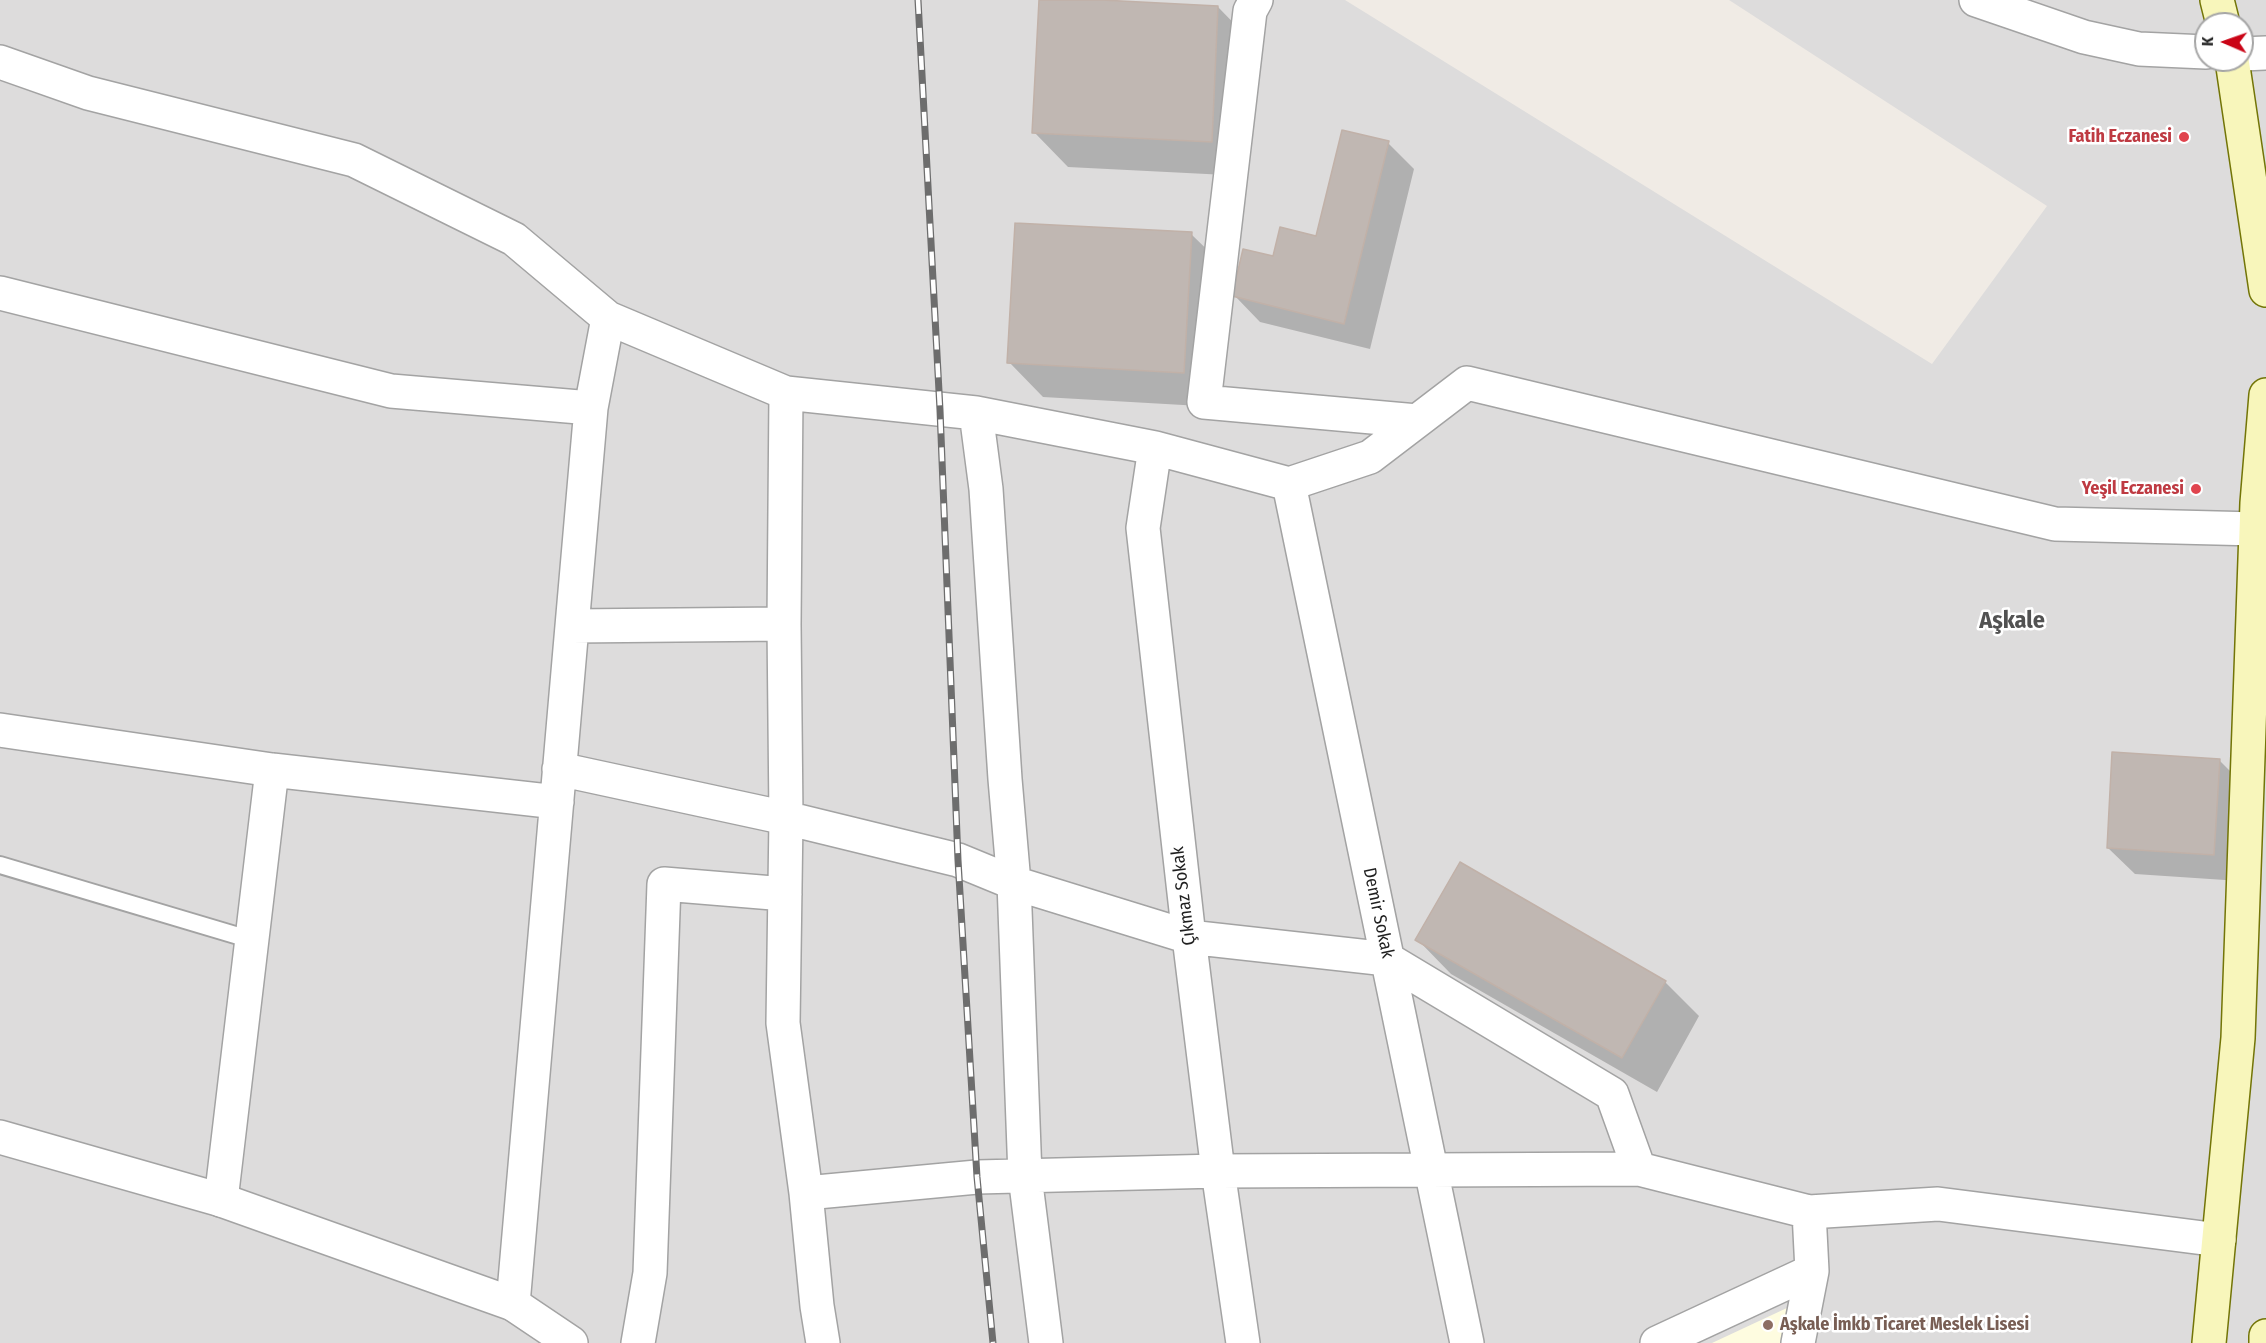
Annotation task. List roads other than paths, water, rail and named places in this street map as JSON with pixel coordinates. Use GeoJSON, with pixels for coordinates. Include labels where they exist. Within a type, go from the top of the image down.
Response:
{"type":"FeatureCollection","features":[{"type":"Feature","properties":{"kind":"main road"},"geometry":{"type":"LineString","coordinates":[[2234,72],[2266,290]]}},
{"type":"Feature","properties":{"kind":"main road"},"geometry":{"type":"LineString","coordinates":[[2209,1343],[2238,1038],[2258,604],[2257,529],[2266,395]]}},
{"type":"Feature","properties":{"kind":"main road"},"geometry":{"type":"LineString","coordinates":[[2258,604],[2266,676]]}},
{"type":"Feature","properties":{"kind":"main road"},"geometry":{"type":"LineString","coordinates":[[2266,1336],[2266,1343]]}},
{"type":"Feature","properties":{"kind":"street"},"geometry":{"type":"LineString","coordinates":[[1256,0],[1250,11],[1204,402],[1417,421]]}},
{"type":"Feature","properties":{"kind":"street"},"geometry":{"type":"LineString","coordinates":[[1976,0],[2084,37],[2139,49],[2194,51]]}},
{"type":"Feature","properties":{"kind":"street"},"geometry":{"type":"LineString","coordinates":[[0,62],[88,93],[354,160],[514,239],[608,318],[786,393],[976,413],[1155,448],[1289,484],[1370,457],[1467,383],[2055,524],[2257,529]]}},
{"type":"Feature","properties":{"kind":"street"},"geometry":{"type":"LineString","coordinates":[[0,293],[391,391],[591,408]]}},
{"type":"Feature","properties":{"kind":"street"},"geometry":{"type":"LineString","coordinates":[[513,1304],[591,408],[608,318]]}},
{"type":"Feature","properties":{"kind":"street"},"geometry":{"type":"LineString","coordinates":[[786,393],[784,624],[786,818],[783,1023],[823,1343]]}},
{"type":"Feature","properties":{"kind":"street"},"geometry":{"type":"LineString","coordinates":[[976,413],[986,489],[1014,883],[1025,1176],[1046,1343]]}},
{"type":"Feature","properties":{"kind":"street","name":"Çıkmaz Sokak"},"geometry":{"type":"LineString","coordinates":[[1155,448],[1143,528],[1189,937],[1218,1171],[1243,1343]]}},
{"type":"Feature","properties":{"kind":"street","name":"Demir Sokak"},"geometry":{"type":"LineString","coordinates":[[1289,484],[1467,1343]]}},
{"type":"Feature","properties":{"kind":"street"},"geometry":{"type":"LineString","coordinates":[[572,626],[784,624]]}},
{"type":"Feature","properties":{"kind":"street"},"geometry":{"type":"LineString","coordinates":[[0,730],[272,770],[557,802]]}},
{"type":"Feature","properties":{"kind":"street"},"geometry":{"type":"LineString","coordinates":[[559,769],[786,818],[958,860],[1014,883],[1189,937],[1388,959],[1612,1094],[1639,1169]]}},
{"type":"Feature","properties":{"kind":"street"},"geometry":{"type":"LineString","coordinates":[[221,1200],[272,770]]}},
{"type":"Feature","properties":{"kind":"street"},"geometry":{"type":"LineString","coordinates":[[638,1343],[650,1273],[664,884],[785,894]]}},
{"type":"Feature","properties":{"kind":"street"},"geometry":{"type":"LineString","coordinates":[[0,1137],[221,1200],[513,1304],[571,1343]]}},
{"type":"Feature","properties":{"kind":"street"},"geometry":{"type":"LineString","coordinates":[[806,1193],[977,1177],[1218,1171],[1639,1169],[1809,1212],[1938,1204],[2219,1240]]}},
{"type":"Feature","properties":{"kind":"street"},"geometry":{"type":"LineString","coordinates":[[1798,1343],[1812,1271],[1809,1212]]}},
{"type":"Feature","properties":{"kind":"street"},"geometry":{"type":"LineString","coordinates":[[1658,1343],[1812,1271]]}},
{"type":"Feature","properties":{"kind":"lane"},"geometry":{"type":"LineString","coordinates":[[0,865],[252,940]]}},
{"type":"Feature","properties":{"kind":"railway"},"geometry":{"type":"LineString","coordinates":[[918,0],[940,410],[958,860],[977,1177],[993,1343]]}},
{"type":"Feature","properties":{"kind":"place","name":"Fatih Eczanesi"},"geometry":{"type":"Point","coordinates":[2184,137]}},
{"type":"Feature","properties":{"kind":"place","name":"Yeşil Eczanesi"},"geometry":{"type":"Point","coordinates":[2196,489]}},
{"type":"Feature","properties":{"kind":"place","name":"Aşkale İmkb Ticaret Meslek Lisesi"},"geometry":{"type":"Point","coordinates":[1768,1325]}},
{"type":"Feature","properties":{"kind":"district","name":"Aşkale"},"geometry":{"type":"Point","coordinates":[2012,621]}}]}
